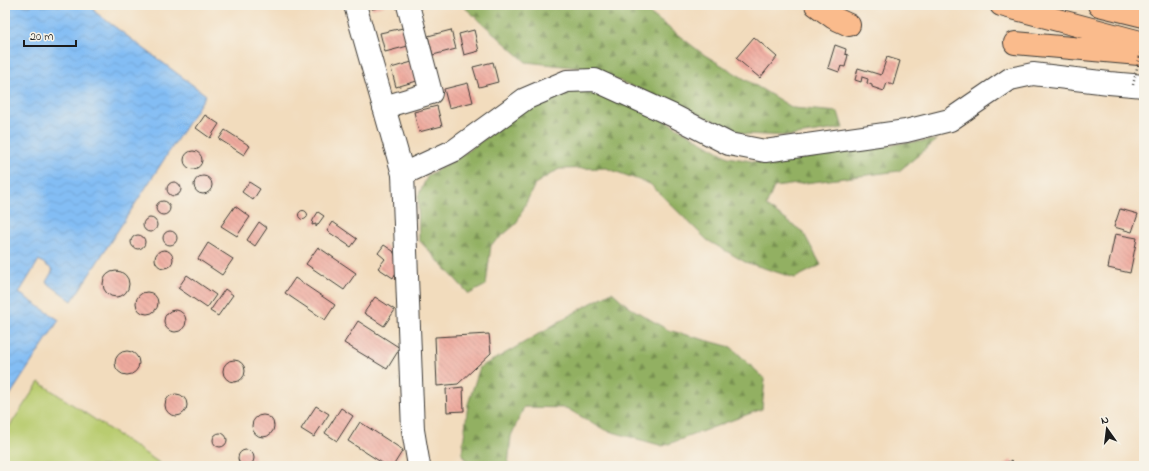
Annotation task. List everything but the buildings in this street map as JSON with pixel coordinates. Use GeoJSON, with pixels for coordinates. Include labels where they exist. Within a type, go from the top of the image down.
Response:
{"type":"FeatureCollection","features":[{"type":"Feature","properties":{"kind":"highway"},"geometry":{"type":"LineString","coordinates":[[816,5],[834,18],[849,25]]}},
{"type":"Feature","properties":{"kind":"highway"},"geometry":{"type":"LineString","coordinates":[[1001,5],[1144,43]]}},
{"type":"Feature","properties":{"kind":"highway"},"geometry":{"type":"LineString","coordinates":[[1099,5],[1144,16]]}},
{"type":"Feature","properties":{"kind":"highway"},"geometry":{"type":"LineString","coordinates":[[1015,43],[1144,54]]}},
{"type":"Feature","properties":{"kind":"street"},"geometry":{"type":"LineString","coordinates":[[355,5],[403,174],[413,430],[419,466]]}},
{"type":"Feature","properties":{"kind":"street"},"geometry":{"type":"LineString","coordinates":[[384,107],[431,93],[408,5]]}},
{"type":"Feature","properties":{"kind":"street"},"geometry":{"type":"LineString","coordinates":[[403,174],[455,150],[525,99],[567,81],[595,80],[674,116],[729,144],[765,151],[906,131],[950,120],[1010,79],[1033,74],[1138,85]]}},
{"type":"Feature","properties":{"kind":"path"},"geometry":{"type":"LineString","coordinates":[[1138,85],[1144,38]]}},
{"type":"Feature","properties":{"kind":"green space"},"geometry":{"type":"Polygon","coordinates":[[[462,5],[639,5],[703,54],[793,108],[838,112],[843,128],[790,136],[745,134],[591,69],[526,62],[462,5]]]}},
{"type":"Feature","properties":{"kind":"green space"},"geometry":{"type":"Polygon","coordinates":[[[592,90],[657,116],[728,157],[768,164],[903,143],[937,140],[899,171],[774,187],[766,206],[803,232],[821,265],[795,278],[745,262],[707,240],[650,184],[606,168],[559,169],[535,184],[516,224],[491,245],[486,285],[469,294],[419,240],[418,196],[428,175],[458,158],[528,107],[565,91],[592,90]]]}},
{"type":"Feature","properties":{"kind":"green space"},"geometry":{"type":"Polygon","coordinates":[[[612,292],[629,307],[668,330],[731,347],[765,379],[762,409],[663,446],[605,430],[566,408],[524,407],[511,436],[508,466],[470,466],[462,453],[468,404],[480,367],[612,292]]]}},
{"type":"Feature","properties":{"kind":"green space"},"geometry":{"type":"Polygon","coordinates":[[[39,382],[164,466],[5,466],[5,433],[39,382]]]}},
{"type":"Feature","properties":{"kind":"water"},"geometry":{"type":"Polygon","coordinates":[[[5,5],[93,5],[95,12],[206,95],[72,301],[46,282],[53,270],[39,260],[19,293],[59,320],[5,403],[5,5]]]}}]}
